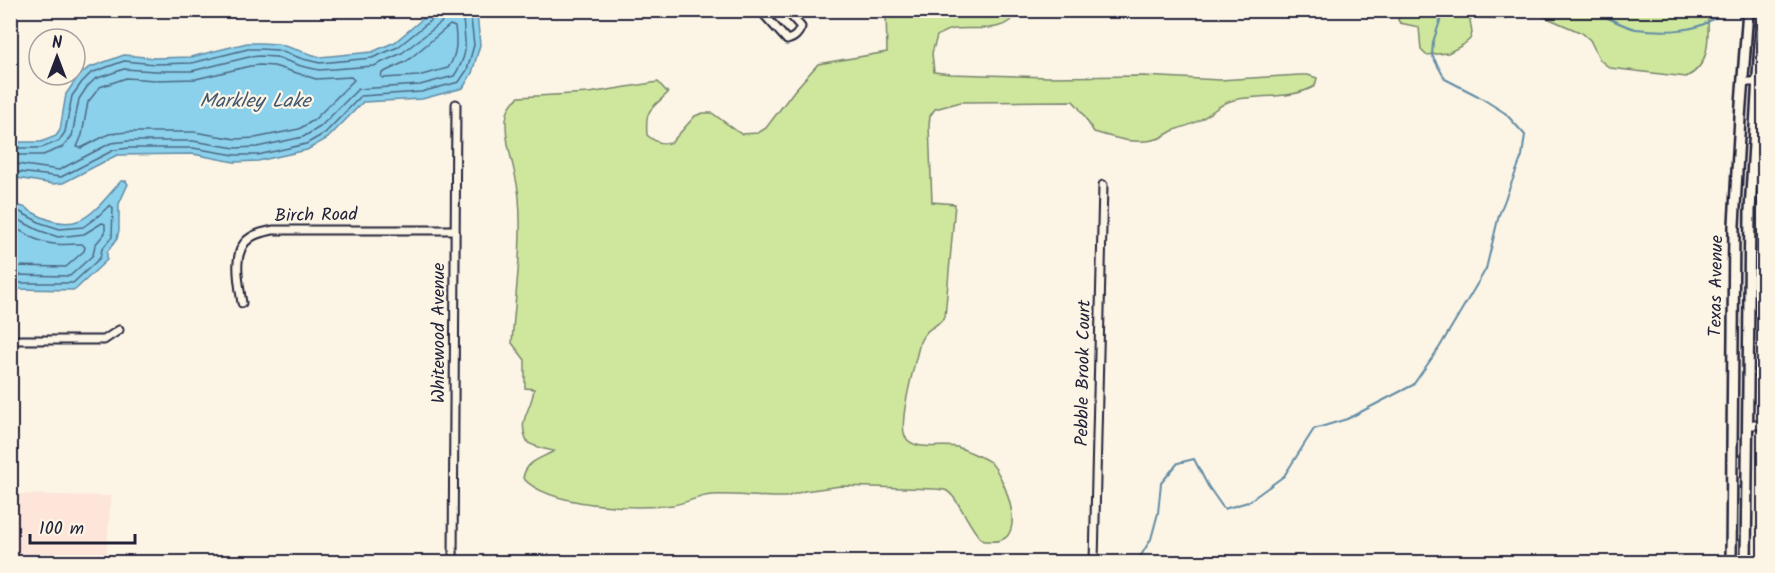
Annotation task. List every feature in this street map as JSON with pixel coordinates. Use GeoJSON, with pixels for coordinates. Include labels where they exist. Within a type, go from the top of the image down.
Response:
{"type":"FeatureCollection","features":[{"type":"Feature","properties":{"kind":"main road","name":"Texas Avenue"},"geometry":{"type":"LineString","coordinates":[[1731,562],[1734,225],[1748,10]]}},
{"type":"Feature","properties":{"kind":"main road","name":"Texas Avenue"},"geometry":{"type":"LineString","coordinates":[[1746,562],[1750,211],[1761,82],[1762,10]]}},
{"type":"Feature","properties":{"kind":"street"},"geometry":{"type":"LineString","coordinates":[[760,10],[787,40],[799,33],[801,27],[786,10]]}},
{"type":"Feature","properties":{"kind":"street"},"geometry":{"type":"LineString","coordinates":[[1742,82],[1761,82]]}},
{"type":"Feature","properties":{"kind":"street","name":"Whitewood Avenue"},"geometry":{"type":"LineString","coordinates":[[453,562],[456,104]]}},
{"type":"Feature","properties":{"kind":"street","name":"Pebble Brook Court"},"geometry":{"type":"LineString","coordinates":[[1094,562],[1103,185]]}},
{"type":"Feature","properties":{"kind":"street","name":"Birch Road"},"geometry":{"type":"LineString","coordinates":[[242,303],[237,274],[239,252],[249,238],[273,230],[454,230]]}},
{"type":"Feature","properties":{"kind":"street"},"geometry":{"type":"LineString","coordinates":[[10,340],[104,340],[118,330]]}},
{"type":"Feature","properties":{"kind":"street"},"geometry":{"type":"LineString","coordinates":[[1747,425],[1764,425]]}},
{"type":"Feature","properties":{"kind":"shaded area"},"geometry":{"type":"Polygon","coordinates":[[[11,494],[111,496],[106,562],[11,562],[11,494]]]}},
{"type":"Feature","properties":{"kind":"green space"},"geometry":{"type":"Polygon","coordinates":[[[1402,10],[1525,11],[1504,19],[1473,17],[1470,20],[1472,33],[1470,39],[1463,45],[1448,53],[1426,55],[1421,50],[1419,27],[1400,23],[1398,20],[1402,10]]]}},
{"type":"Feature","properties":{"kind":"green space"},"geometry":{"type":"Polygon","coordinates":[[[886,11],[1018,11],[1013,18],[999,26],[952,29],[937,36],[932,53],[934,72],[1048,77],[1143,76],[1220,80],[1300,75],[1317,78],[1315,86],[1296,93],[1230,101],[1197,122],[1149,141],[1125,140],[1094,132],[1073,101],[961,102],[935,109],[930,116],[932,202],[955,204],[945,317],[926,333],[920,342],[903,428],[905,436],[914,444],[957,447],[990,462],[1006,490],[1012,515],[1012,526],[1008,535],[1001,540],[983,541],[954,498],[945,490],[841,486],[804,491],[786,497],[712,495],[673,505],[638,507],[572,501],[535,488],[523,478],[527,468],[534,461],[554,451],[528,443],[523,428],[534,389],[525,388],[525,360],[512,343],[520,216],[518,188],[506,130],[508,110],[512,104],[519,97],[589,93],[658,82],[668,93],[648,115],[647,135],[655,141],[671,143],[695,116],[703,113],[712,113],[741,134],[758,133],[766,128],[818,64],[887,52],[886,11]]]}},
{"type":"Feature","properties":{"kind":"green space"},"geometry":{"type":"Polygon","coordinates":[[[1531,11],[1708,11],[1707,49],[1700,65],[1686,77],[1610,68],[1600,60],[1590,40],[1582,33],[1531,11]]]}},
{"type":"Feature","properties":{"kind":"water","name":"Markley Lake"},"geometry":{"type":"Polygon","coordinates":[[[436,10],[477,13],[480,45],[472,73],[463,88],[422,99],[363,102],[328,138],[307,150],[258,161],[234,162],[193,154],[117,155],[63,183],[53,184],[11,177],[11,134],[19,142],[41,142],[56,136],[60,130],[66,94],[71,87],[87,87],[88,68],[124,55],[155,58],[191,57],[247,43],[278,44],[320,57],[372,52],[395,42],[436,10]]]}},
{"type":"Feature","properties":{"kind":"water"},"geometry":{"type":"Polygon","coordinates":[[[121,181],[126,181],[128,184],[119,204],[117,239],[107,252],[107,260],[75,290],[14,289],[11,287],[11,207],[22,206],[61,223],[73,222],[83,219],[92,212],[121,181]]]}},
{"type":"Feature","properties":{"kind":"waterway"},"geometry":{"type":"LineString","coordinates":[[1137,562],[1151,539],[1158,513],[1161,483],[1178,463],[1194,459],[1208,486],[1224,509],[1248,502],[1284,476],[1314,429],[1347,419],[1413,385],[1439,348],[1486,269],[1499,215],[1522,156],[1525,135],[1505,113],[1445,79],[1432,55],[1433,42],[1441,18],[1451,10]]}},
{"type":"Feature","properties":{"kind":"waterway"},"geometry":{"type":"LineString","coordinates":[[1591,10],[1631,28],[1657,31],[1682,30],[1705,24],[1720,10]]}}]}
